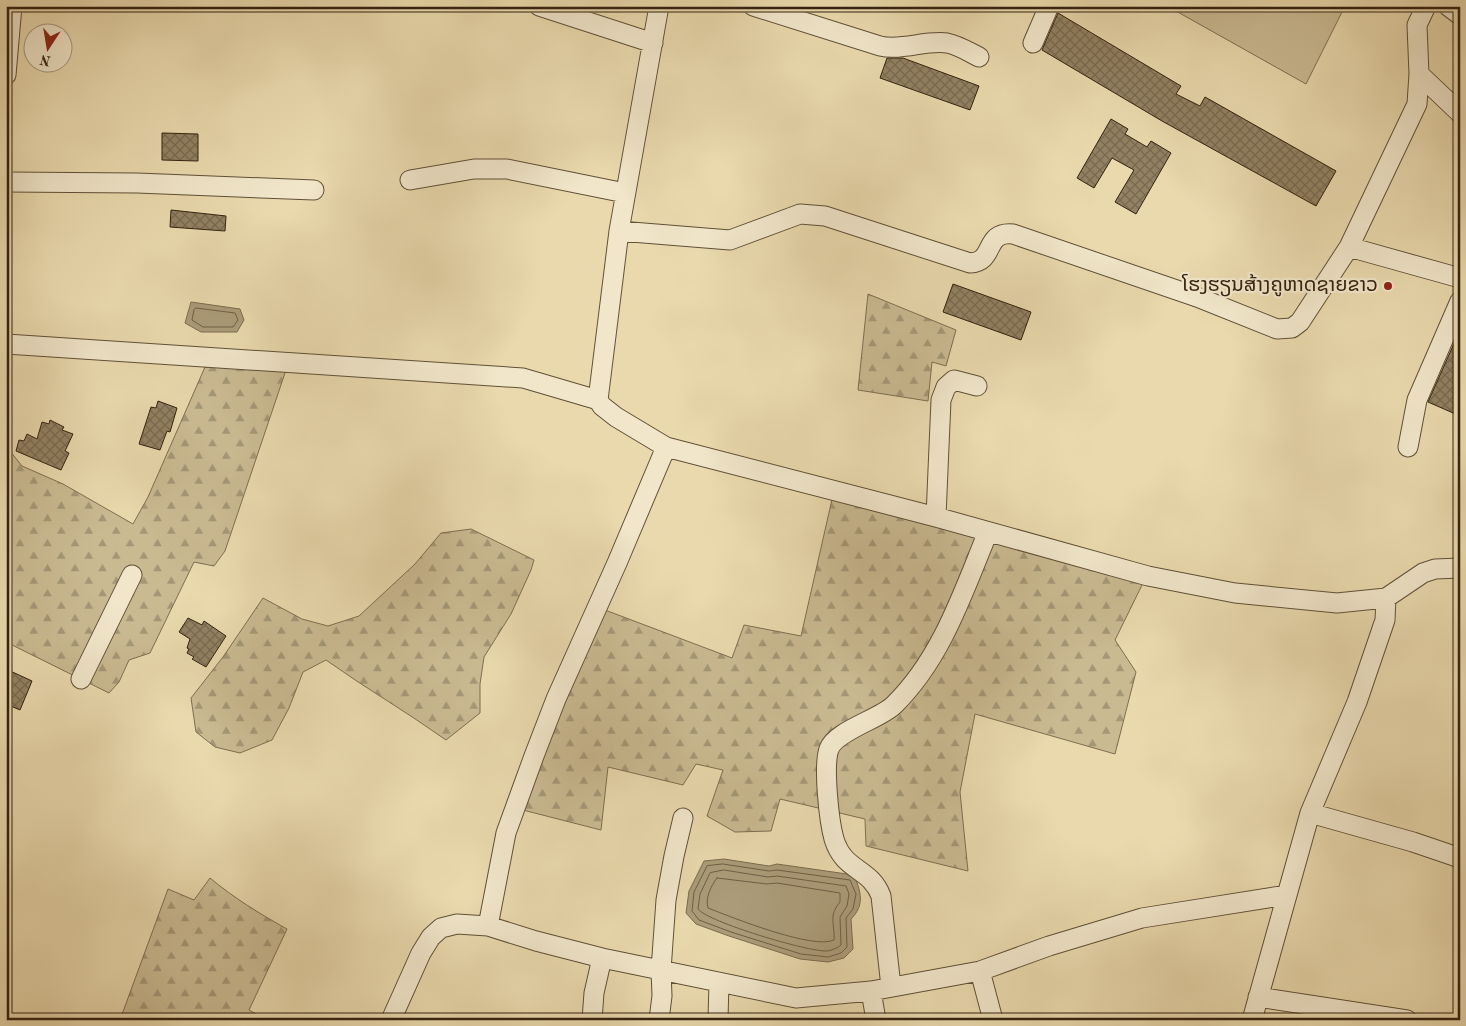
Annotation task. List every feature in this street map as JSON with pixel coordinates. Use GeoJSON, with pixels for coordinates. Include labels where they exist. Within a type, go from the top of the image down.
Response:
{"type":"FeatureCollection","features":[{"type":"Feature","properties":{"kind":"street"},"geometry":{"type":"LineString","coordinates":[[6,75],[12,6]]}},
{"type":"Feature","properties":{"kind":"street"},"geometry":{"type":"LineString","coordinates":[[539,6],[653,43]]}},
{"type":"Feature","properties":{"kind":"street"},"geometry":{"type":"LineString","coordinates":[[598,400],[625,192],[659,6]]}},
{"type":"Feature","properties":{"kind":"street"},"geometry":{"type":"LineString","coordinates":[[752,6],[885,47],[944,43],[953,44],[979,57]]}},
{"type":"Feature","properties":{"kind":"street"},"geometry":{"type":"LineString","coordinates":[[1033,43],[1050,6]]}},
{"type":"Feature","properties":{"kind":"street"},"geometry":{"type":"LineString","coordinates":[[619,231],[730,240],[800,214],[812,214],[851,224],[970,263],[980,262],[985,257],[992,242],[1000,235],[1014,234],[1197,298],[1277,329],[1287,330],[1297,326],[1300,322],[1349,247],[1414,110],[1419,90],[1417,25],[1426,6]]}},
{"type":"Feature","properties":{"kind":"street"},"geometry":{"type":"LineString","coordinates":[[1448,6],[1460,15]]}},
{"type":"Feature","properties":{"kind":"street"},"geometry":{"type":"LineString","coordinates":[[1419,74],[1460,113]]}},
{"type":"Feature","properties":{"kind":"street"},"geometry":{"type":"LineString","coordinates":[[410,180],[474,169],[507,169],[625,192]]}},
{"type":"Feature","properties":{"kind":"street"},"geometry":{"type":"LineString","coordinates":[[6,182],[137,183],[314,190]]}},
{"type":"Feature","properties":{"kind":"street"},"geometry":{"type":"LineString","coordinates":[[1349,247],[1460,278]]}},
{"type":"Feature","properties":{"kind":"street"},"geometry":{"type":"LineString","coordinates":[[1408,447],[1418,400],[1460,301]]}},
{"type":"Feature","properties":{"kind":"street"},"geometry":{"type":"LineString","coordinates":[[6,344],[523,378],[598,400],[602,406],[616,417],[666,447],[936,517],[1148,576],[1235,592],[1337,603],[1386,598],[1423,573],[1435,569],[1460,568]]}},
{"type":"Feature","properties":{"kind":"street"},"geometry":{"type":"LineString","coordinates":[[936,517],[941,400],[946,387],[954,380],[977,386]]}},
{"type":"Feature","properties":{"kind":"street"},"geometry":{"type":"LineString","coordinates":[[488,926],[506,833],[534,756],[556,699],[666,447]]}},
{"type":"Feature","properties":{"kind":"street"},"geometry":{"type":"LineString","coordinates":[[891,987],[881,896],[878,886],[870,878],[849,865],[840,854],[834,839],[828,801],[827,758],[829,747],[836,738],[891,708],[912,688],[931,658],[955,613],[988,532]]}},
{"type":"Feature","properties":{"kind":"street"},"geometry":{"type":"LineString","coordinates":[[81,679],[132,575]]}},
{"type":"Feature","properties":{"kind":"street"},"geometry":{"type":"LineString","coordinates":[[1252,1020],[1310,813],[1357,702],[1385,620],[1386,598]]}},
{"type":"Feature","properties":{"kind":"street"},"geometry":{"type":"LineString","coordinates":[[1310,813],[1404,839],[1460,858]]}},
{"type":"Feature","properties":{"kind":"street"},"geometry":{"type":"LineString","coordinates":[[659,1020],[662,996],[661,970],[666,900],[674,856],[684,818]]}},
{"type":"Feature","properties":{"kind":"street"},"geometry":{"type":"LineString","coordinates":[[391,1020],[421,953],[431,937],[441,928],[457,924],[488,926],[602,958],[796,998],[871,991],[980,971],[1048,946],[1142,918],[1288,896]]}},
{"type":"Feature","properties":{"kind":"street"},"geometry":{"type":"LineString","coordinates":[[592,1020],[594,993],[602,958]]}},
{"type":"Feature","properties":{"kind":"street"},"geometry":{"type":"LineString","coordinates":[[980,971],[993,1020]]}},
{"type":"Feature","properties":{"kind":"street"},"geometry":{"type":"LineString","coordinates":[[718,1020],[719,982]]}},
{"type":"Feature","properties":{"kind":"street"},"geometry":{"type":"LineString","coordinates":[[871,991],[876,1020]]}},
{"type":"Feature","properties":{"kind":"street"},"geometry":{"type":"LineString","coordinates":[[1258,997],[1405,1020]]}},
{"type":"Feature","properties":{"kind":"green space"},"geometry":{"type":"Polygon","coordinates":[[[1167,6],[1345,6],[1306,84],[1167,6]]]}},
{"type":"Feature","properties":{"kind":"green space"},"geometry":{"type":"Polygon","coordinates":[[[868,294],[956,330],[946,366],[932,362],[928,401],[858,390],[868,294]]]}},
{"type":"Feature","properties":{"kind":"green space"},"geometry":{"type":"Polygon","coordinates":[[[205,367],[286,370],[225,551],[214,566],[194,562],[150,653],[129,660],[119,682],[109,693],[6,642],[6,446],[22,466],[63,484],[133,524],[148,497],[205,367]]]}},
{"type":"Feature","properties":{"kind":"green space"},"geometry":{"type":"Polygon","coordinates":[[[833,495],[1144,581],[1115,640],[1136,672],[1115,754],[975,714],[960,792],[968,871],[866,846],[865,819],[780,799],[771,831],[735,832],[707,816],[723,770],[696,764],[683,785],[608,767],[601,830],[515,808],[597,607],[732,658],[744,625],[801,636],[833,495]]]}},
{"type":"Feature","properties":{"kind":"green space"},"geometry":{"type":"Polygon","coordinates":[[[471,529],[534,560],[511,614],[484,657],[480,684],[480,713],[446,740],[326,660],[303,672],[289,708],[272,740],[240,753],[215,747],[196,732],[191,698],[223,657],[263,598],[302,619],[328,626],[359,616],[415,564],[441,533],[471,529]]]}},
{"type":"Feature","properties":{"kind":"green space"},"geometry":{"type":"Polygon","coordinates":[[[210,878],[247,905],[287,929],[249,1010],[267,1020],[120,1020],[168,889],[194,900],[210,878]]]}},
{"type":"Feature","properties":{"kind":"water"},"geometry":{"type":"Polygon","coordinates":[[[191,302],[240,309],[244,320],[237,332],[201,332],[185,323],[191,302]]]}},
{"type":"Feature","properties":{"kind":"water"},"geometry":{"type":"Polygon","coordinates":[[[724,859],[769,866],[777,864],[854,875],[860,893],[860,903],[851,919],[853,949],[844,958],[828,962],[800,959],[696,924],[686,913],[689,891],[704,861],[724,859]]]}},
{"type":"Feature","properties":{"kind":"building"},"geometry":{"type":"Polygon","coordinates":[[[1058,13],[1181,86],[1176,94],[1200,106],[1205,97],[1336,171],[1316,206],[1162,121],[1042,50],[1058,13]]]}},
{"type":"Feature","properties":{"kind":"building"},"geometry":{"type":"Polygon","coordinates":[[[887,58],[903,58],[979,86],[970,110],[880,78],[887,58]]]}},
{"type":"Feature","properties":{"kind":"building"},"geometry":{"type":"Polygon","coordinates":[[[1111,119],[1128,129],[1125,134],[1147,147],[1151,141],[1171,153],[1136,214],[1115,202],[1134,170],[1112,158],[1094,188],[1077,178],[1111,119]]]}},
{"type":"Feature","properties":{"kind":"building"},"geometry":{"type":"Polygon","coordinates":[[[162,133],[198,134],[198,161],[162,160],[162,133]]]}},
{"type":"Feature","properties":{"kind":"building"},"geometry":{"type":"Polygon","coordinates":[[[171,210],[226,216],[225,231],[170,227],[171,210]]]}},
{"type":"Feature","properties":{"kind":"building"},"geometry":{"type":"Polygon","coordinates":[[[953,284],[1031,312],[1021,340],[943,312],[953,284]]]}},
{"type":"Feature","properties":{"kind":"building"},"geometry":{"type":"Polygon","coordinates":[[[1460,330],[1460,416],[1428,402],[1460,330]]]}},
{"type":"Feature","properties":{"kind":"building"},"geometry":{"type":"Polygon","coordinates":[[[158,401],[177,408],[170,432],[167,431],[160,450],[139,444],[151,407],[156,408],[158,401]]]}},
{"type":"Feature","properties":{"kind":"building"},"geometry":{"type":"Polygon","coordinates":[[[50,420],[64,427],[62,430],[73,434],[65,451],[69,453],[61,470],[16,451],[19,440],[24,441],[27,434],[37,439],[42,422],[49,424],[50,420]]]}},
{"type":"Feature","properties":{"kind":"building"},"geometry":{"type":"Polygon","coordinates":[[[188,618],[202,625],[204,621],[226,636],[206,667],[192,659],[194,657],[187,653],[190,639],[179,632],[188,618]]]}},
{"type":"Feature","properties":{"kind":"building"},"geometry":{"type":"Polygon","coordinates":[[[6,669],[32,681],[20,710],[6,704],[6,669]]]}},
{"type":"Feature","properties":{"kind":"place","name":"ໂຮງຮຽນສ້າງຄູຫາດຊາຍຂາວ"},"geometry":{"type":"Point","coordinates":[1388,286]}}]}
